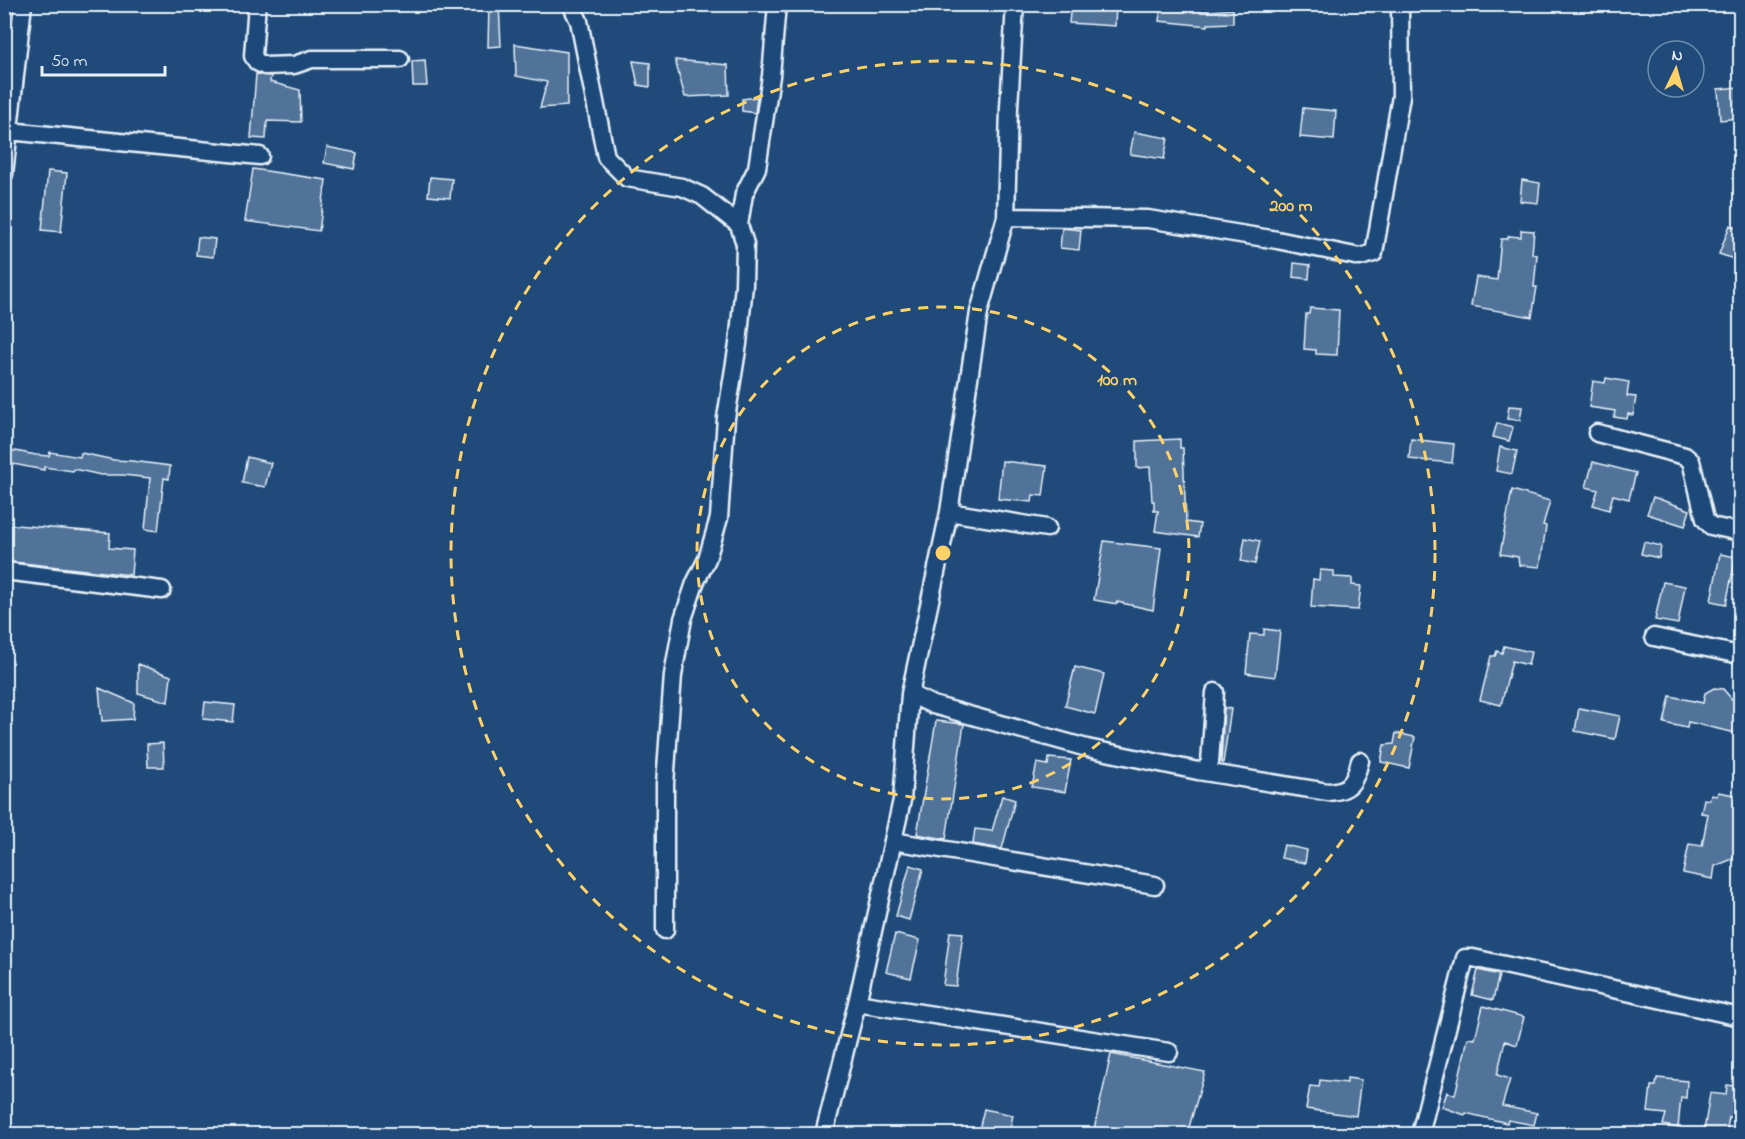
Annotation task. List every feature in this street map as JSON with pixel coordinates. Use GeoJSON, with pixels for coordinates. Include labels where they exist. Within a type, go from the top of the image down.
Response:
{"type":"FeatureCollection","features":[{"type":"Feature","properties":{"kind":"street"},"geometry":{"type":"LineString","coordinates":[[4,174],[9,131],[12,31],[23,4]]}},
{"type":"Feature","properties":{"kind":"street"},"geometry":{"type":"LineString","coordinates":[[257,4],[253,56],[256,62],[265,66],[294,65],[312,59],[400,59]]}},
{"type":"Feature","properties":{"kind":"street"},"geometry":{"type":"LineString","coordinates":[[571,4],[579,21],[606,158],[627,178],[682,187],[702,196],[739,225]]}},
{"type":"Feature","properties":{"kind":"street"},"geometry":{"type":"LineString","coordinates":[[665,930],[665,784],[673,675],[683,619],[695,583],[707,560],[719,518],[726,418],[738,344],[744,285],[745,244],[739,225],[744,194],[757,168],[771,76],[777,4]]}},
{"type":"Feature","properties":{"kind":"street"},"geometry":{"type":"LineString","coordinates":[[824,1134],[857,1003],[902,800],[910,693],[949,513],[979,312],[1006,217],[1015,4]]}},
{"type":"Feature","properties":{"kind":"street"},"geometry":{"type":"LineString","coordinates":[[1006,217],[1148,219],[1277,240],[1360,257],[1374,252],[1401,96],[1400,4]]}},
{"type":"Feature","properties":{"kind":"street"},"geometry":{"type":"LineString","coordinates":[[9,131],[260,156]]}},
{"type":"Feature","properties":{"kind":"street"},"geometry":{"type":"LineString","coordinates":[[1597,433],[1685,456],[1691,461],[1706,519],[1711,526],[1740,532]]}},
{"type":"Feature","properties":{"kind":"street"},"geometry":{"type":"LineString","coordinates":[[949,513],[1047,528]]}},
{"type":"Feature","properties":{"kind":"street"},"geometry":{"type":"LineString","coordinates":[[4,571],[162,590]]}},
{"type":"Feature","properties":{"kind":"street"},"geometry":{"type":"LineString","coordinates":[[1654,637],[1740,655]]}},
{"type":"Feature","properties":{"kind":"street"},"geometry":{"type":"LineString","coordinates":[[1198,771],[1206,769],[1209,762],[1215,692]]}},
{"type":"Feature","properties":{"kind":"street"},"geometry":{"type":"LineString","coordinates":[[910,693],[933,705],[1087,748],[1198,771],[1328,792],[1339,792],[1351,785],[1357,775],[1360,761]]}},
{"type":"Feature","properties":{"kind":"street"},"geometry":{"type":"LineString","coordinates":[[893,841],[1155,885]]}},
{"type":"Feature","properties":{"kind":"street"},"geometry":{"type":"LineString","coordinates":[[1420,1134],[1465,958],[1740,1017]]}},
{"type":"Feature","properties":{"kind":"street"},"geometry":{"type":"LineString","coordinates":[[857,1003],[1169,1052]]}},
{"type":"Feature","properties":{"kind":"building"},"geometry":{"type":"Polygon","coordinates":[[[489,4],[499,4],[501,46],[488,47],[489,4]]]}},
{"type":"Feature","properties":{"kind":"building"},"geometry":{"type":"Polygon","coordinates":[[[1071,4],[1116,4],[1115,26],[1069,23],[1071,4]]]}},
{"type":"Feature","properties":{"kind":"building"},"geometry":{"type":"Polygon","coordinates":[[[1161,6],[1211,11],[1233,9],[1233,23],[1208,24],[1208,26],[1159,21],[1161,6]]]}},
{"type":"Feature","properties":{"kind":"building"},"geometry":{"type":"Polygon","coordinates":[[[515,44],[567,52],[567,106],[540,108],[547,82],[516,76],[515,44]]]}},
{"type":"Feature","properties":{"kind":"building"},"geometry":{"type":"Polygon","coordinates":[[[425,60],[427,86],[413,86],[412,61],[425,60]]]}},
{"type":"Feature","properties":{"kind":"building"},"geometry":{"type":"Polygon","coordinates":[[[675,60],[728,65],[729,95],[685,97],[675,60]]]}},
{"type":"Feature","properties":{"kind":"building"},"geometry":{"type":"Polygon","coordinates":[[[633,61],[650,63],[650,87],[638,85],[633,61]]]}},
{"type":"Feature","properties":{"kind":"building"},"geometry":{"type":"Polygon","coordinates":[[[256,74],[271,76],[270,82],[300,90],[301,122],[267,121],[266,139],[251,138],[256,74]]]}},
{"type":"Feature","properties":{"kind":"building"},"geometry":{"type":"Polygon","coordinates":[[[1740,87],[1739,118],[1720,120],[1718,89],[1740,87]]]}},
{"type":"Feature","properties":{"kind":"building"},"geometry":{"type":"Polygon","coordinates":[[[757,97],[755,113],[742,111],[742,99],[757,97]]]}},
{"type":"Feature","properties":{"kind":"building"},"geometry":{"type":"Polygon","coordinates":[[[1303,108],[1336,111],[1334,140],[1300,137],[1303,108]]]}},
{"type":"Feature","properties":{"kind":"building"},"geometry":{"type":"Polygon","coordinates":[[[1134,132],[1168,138],[1164,159],[1130,154],[1134,132]]]}},
{"type":"Feature","properties":{"kind":"building"},"geometry":{"type":"Polygon","coordinates":[[[327,147],[357,153],[354,169],[324,163],[327,147]]]}},
{"type":"Feature","properties":{"kind":"building"},"geometry":{"type":"Polygon","coordinates":[[[253,169],[326,180],[319,231],[245,221],[253,169]]]}},
{"type":"Feature","properties":{"kind":"building"},"geometry":{"type":"Polygon","coordinates":[[[48,171],[67,173],[61,232],[42,230],[48,171]]]}},
{"type":"Feature","properties":{"kind":"building"},"geometry":{"type":"Polygon","coordinates":[[[430,177],[452,179],[450,198],[428,196],[430,177]]]}},
{"type":"Feature","properties":{"kind":"building"},"geometry":{"type":"Polygon","coordinates":[[[1522,180],[1540,183],[1538,203],[1520,201],[1522,180]]]}},
{"type":"Feature","properties":{"kind":"building"},"geometry":{"type":"Polygon","coordinates":[[[1730,225],[1740,229],[1740,252],[1737,260],[1719,254],[1730,225]]]}},
{"type":"Feature","properties":{"kind":"building"},"geometry":{"type":"Polygon","coordinates":[[[1062,228],[1081,230],[1079,250],[1060,248],[1062,228]]]}},
{"type":"Feature","properties":{"kind":"building"},"geometry":{"type":"Polygon","coordinates":[[[1521,230],[1534,231],[1532,254],[1537,255],[1534,287],[1537,287],[1532,317],[1471,306],[1476,277],[1497,280],[1501,239],[1507,239],[1509,236],[1521,237],[1521,230]]]}},
{"type":"Feature","properties":{"kind":"building"},"geometry":{"type":"Polygon","coordinates":[[[198,237],[215,239],[213,257],[196,255],[198,237]]]}},
{"type":"Feature","properties":{"kind":"building"},"geometry":{"type":"Polygon","coordinates":[[[1294,263],[1310,265],[1309,279],[1293,277],[1294,263]]]}},
{"type":"Feature","properties":{"kind":"building"},"geometry":{"type":"Polygon","coordinates":[[[1310,308],[1339,310],[1337,355],[1316,354],[1316,350],[1304,349],[1306,314],[1309,314],[1310,308]]]}},
{"type":"Feature","properties":{"kind":"building"},"geometry":{"type":"Polygon","coordinates":[[[1606,378],[1629,382],[1627,396],[1636,397],[1633,415],[1628,414],[1627,419],[1614,417],[1615,411],[1589,407],[1593,381],[1605,383],[1606,378]]]}},
{"type":"Feature","properties":{"kind":"building"},"geometry":{"type":"Polygon","coordinates":[[[1509,406],[1522,407],[1520,420],[1507,419],[1509,406]]]}},
{"type":"Feature","properties":{"kind":"building"},"geometry":{"type":"Polygon","coordinates":[[[1497,423],[1513,427],[1509,441],[1493,437],[1497,423]]]}},
{"type":"Feature","properties":{"kind":"building"},"geometry":{"type":"Polygon","coordinates":[[[1180,439],[1180,448],[1183,448],[1186,522],[1200,524],[1198,537],[1155,531],[1158,511],[1154,511],[1154,501],[1152,501],[1150,467],[1137,468],[1137,441],[1180,439]]]}},
{"type":"Feature","properties":{"kind":"building"},"geometry":{"type":"Polygon","coordinates":[[[1411,439],[1454,444],[1452,463],[1409,459],[1411,439]]]}},
{"type":"Feature","properties":{"kind":"building"},"geometry":{"type":"Polygon","coordinates":[[[1500,447],[1517,451],[1512,474],[1496,471],[1500,447]]]}},
{"type":"Feature","properties":{"kind":"building"},"geometry":{"type":"Polygon","coordinates":[[[10,450],[49,456],[50,452],[80,457],[81,453],[114,460],[170,466],[169,479],[164,478],[158,531],[145,529],[150,478],[101,475],[74,469],[73,471],[44,467],[44,470],[8,463],[10,450]]]}},
{"type":"Feature","properties":{"kind":"building"},"geometry":{"type":"Polygon","coordinates":[[[247,457],[271,463],[265,487],[242,483],[247,457]]]}},
{"type":"Feature","properties":{"kind":"building"},"geometry":{"type":"Polygon","coordinates":[[[1002,461],[1047,466],[1043,496],[1033,495],[1032,502],[998,499],[1002,461]]]}},
{"type":"Feature","properties":{"kind":"building"},"geometry":{"type":"Polygon","coordinates":[[[1593,462],[1636,473],[1629,499],[1613,495],[1609,510],[1593,505],[1598,490],[1586,487],[1593,462]]]}},
{"type":"Feature","properties":{"kind":"building"},"geometry":{"type":"Polygon","coordinates":[[[1512,490],[1550,501],[1543,525],[1546,526],[1540,567],[1519,565],[1518,557],[1500,554],[1512,490]]]}},
{"type":"Feature","properties":{"kind":"building"},"geometry":{"type":"Polygon","coordinates":[[[1653,497],[1690,510],[1685,526],[1647,514],[1653,497]]]}},
{"type":"Feature","properties":{"kind":"building"},"geometry":{"type":"Polygon","coordinates":[[[4,524],[110,533],[109,548],[133,550],[131,575],[4,561],[4,524]]]}},
{"type":"Feature","properties":{"kind":"building"},"geometry":{"type":"Polygon","coordinates":[[[1245,538],[1260,541],[1255,564],[1241,561],[1245,538]]]}},
{"type":"Feature","properties":{"kind":"building"},"geometry":{"type":"Polygon","coordinates":[[[1104,541],[1161,548],[1153,610],[1117,602],[1117,604],[1094,600],[1104,541]]]}},
{"type":"Feature","properties":{"kind":"building"},"geometry":{"type":"Polygon","coordinates":[[[1644,542],[1661,546],[1659,558],[1641,554],[1644,542]]]}},
{"type":"Feature","properties":{"kind":"building"},"geometry":{"type":"Polygon","coordinates":[[[1720,554],[1736,557],[1726,604],[1711,601],[1720,554]]]}},
{"type":"Feature","properties":{"kind":"building"},"geometry":{"type":"Polygon","coordinates":[[[1320,570],[1334,571],[1334,577],[1352,578],[1352,585],[1361,586],[1358,610],[1311,607],[1313,579],[1319,580],[1320,570]]]}},
{"type":"Feature","properties":{"kind":"building"},"geometry":{"type":"Polygon","coordinates":[[[1663,582],[1685,586],[1678,624],[1655,620],[1663,582]]]}},
{"type":"Feature","properties":{"kind":"building"},"geometry":{"type":"Polygon","coordinates":[[[1264,629],[1280,631],[1275,677],[1246,673],[1250,634],[1264,635],[1264,629]]]}},
{"type":"Feature","properties":{"kind":"building"},"geometry":{"type":"Polygon","coordinates":[[[1504,646],[1531,652],[1528,665],[1512,661],[1501,705],[1480,700],[1491,656],[1495,656],[1497,651],[1502,653],[1504,646]]]}},
{"type":"Feature","properties":{"kind":"building"},"geometry":{"type":"Polygon","coordinates":[[[138,664],[171,676],[168,702],[138,693],[138,664]]]}},
{"type":"Feature","properties":{"kind":"building"},"geometry":{"type":"Polygon","coordinates":[[[1075,667],[1104,674],[1095,714],[1065,706],[1075,667]]]}},
{"type":"Feature","properties":{"kind":"building"},"geometry":{"type":"Polygon","coordinates":[[[99,688],[134,703],[133,719],[102,721],[99,688]]]}},
{"type":"Feature","properties":{"kind":"building"},"geometry":{"type":"Polygon","coordinates":[[[1714,688],[1723,689],[1740,706],[1740,734],[1688,722],[1687,728],[1664,723],[1670,696],[1703,703],[1705,693],[1714,688]]]}},
{"type":"Feature","properties":{"kind":"building"},"geometry":{"type":"Polygon","coordinates":[[[205,702],[235,705],[233,722],[203,719],[205,702]]]}},
{"type":"Feature","properties":{"kind":"building"},"geometry":{"type":"Polygon","coordinates":[[[1224,708],[1231,709],[1223,763],[1221,762],[1224,708]]]}},
{"type":"Feature","properties":{"kind":"building"},"geometry":{"type":"Polygon","coordinates":[[[1579,708],[1620,716],[1615,739],[1575,731],[1579,708]]]}},
{"type":"Feature","properties":{"kind":"building"},"geometry":{"type":"Polygon","coordinates":[[[936,721],[964,724],[946,839],[917,834],[936,721]]]}},
{"type":"Feature","properties":{"kind":"building"},"geometry":{"type":"Polygon","coordinates":[[[1396,733],[1415,737],[1409,768],[1381,762],[1384,745],[1394,744],[1396,733]]]}},
{"type":"Feature","properties":{"kind":"building"},"geometry":{"type":"Polygon","coordinates":[[[163,743],[164,767],[148,767],[147,744],[163,743]]]}},
{"type":"Feature","properties":{"kind":"building"},"geometry":{"type":"Polygon","coordinates":[[[1049,758],[1071,760],[1065,792],[1032,787],[1037,763],[1048,765],[1049,758]]]}},
{"type":"Feature","properties":{"kind":"building"},"geometry":{"type":"Polygon","coordinates":[[[1718,792],[1740,796],[1740,856],[1715,866],[1713,879],[1683,873],[1689,844],[1702,846],[1708,814],[1701,813],[1704,799],[1710,800],[1711,795],[1717,796],[1718,792]]]}},
{"type":"Feature","properties":{"kind":"building"},"geometry":{"type":"Polygon","coordinates":[[[1002,796],[1015,800],[1002,849],[973,844],[975,829],[992,831],[1002,796]]]}},
{"type":"Feature","properties":{"kind":"building"},"geometry":{"type":"Polygon","coordinates":[[[1284,845],[1307,850],[1305,863],[1281,858],[1284,845]]]}},
{"type":"Feature","properties":{"kind":"building"},"geometry":{"type":"Polygon","coordinates":[[[910,865],[923,869],[909,920],[896,916],[910,865]]]}},
{"type":"Feature","properties":{"kind":"building"},"geometry":{"type":"Polygon","coordinates":[[[950,932],[963,933],[956,986],[943,985],[950,932]]]}},
{"type":"Feature","properties":{"kind":"building"},"geometry":{"type":"Polygon","coordinates":[[[895,934],[920,940],[911,978],[886,972],[895,934]]]}},
{"type":"Feature","properties":{"kind":"building"},"geometry":{"type":"Polygon","coordinates":[[[1478,970],[1499,975],[1493,1000],[1472,995],[1478,970]]]}},
{"type":"Feature","properties":{"kind":"building"},"geometry":{"type":"Polygon","coordinates":[[[1483,1006],[1524,1017],[1517,1045],[1505,1041],[1497,1075],[1510,1079],[1502,1106],[1537,1113],[1534,1125],[1508,1120],[1507,1123],[1466,1113],[1465,1115],[1442,1107],[1447,1092],[1455,1095],[1468,1038],[1475,1039],[1483,1006]]]}},
{"type":"Feature","properties":{"kind":"building"},"geometry":{"type":"Polygon","coordinates":[[[1111,1054],[1205,1072],[1187,1134],[1093,1134],[1111,1054]]]}},
{"type":"Feature","properties":{"kind":"building"},"geometry":{"type":"Polygon","coordinates":[[[1347,1078],[1361,1080],[1356,1116],[1306,1109],[1310,1086],[1319,1087],[1320,1080],[1347,1083],[1347,1078]]]}},
{"type":"Feature","properties":{"kind":"building"},"geometry":{"type":"Polygon","coordinates":[[[1657,1078],[1687,1081],[1686,1098],[1681,1097],[1678,1128],[1663,1125],[1666,1114],[1648,1112],[1651,1086],[1656,1086],[1657,1078]]]}},
{"type":"Feature","properties":{"kind":"building"},"geometry":{"type":"Polygon","coordinates":[[[1727,1085],[1740,1087],[1740,1118],[1729,1117],[1726,1134],[1704,1131],[1710,1093],[1726,1095],[1727,1085]]]}},
{"type":"Feature","properties":{"kind":"building"},"geometry":{"type":"Polygon","coordinates":[[[984,1109],[1013,1115],[1009,1134],[978,1134],[984,1109]]]}}]}
